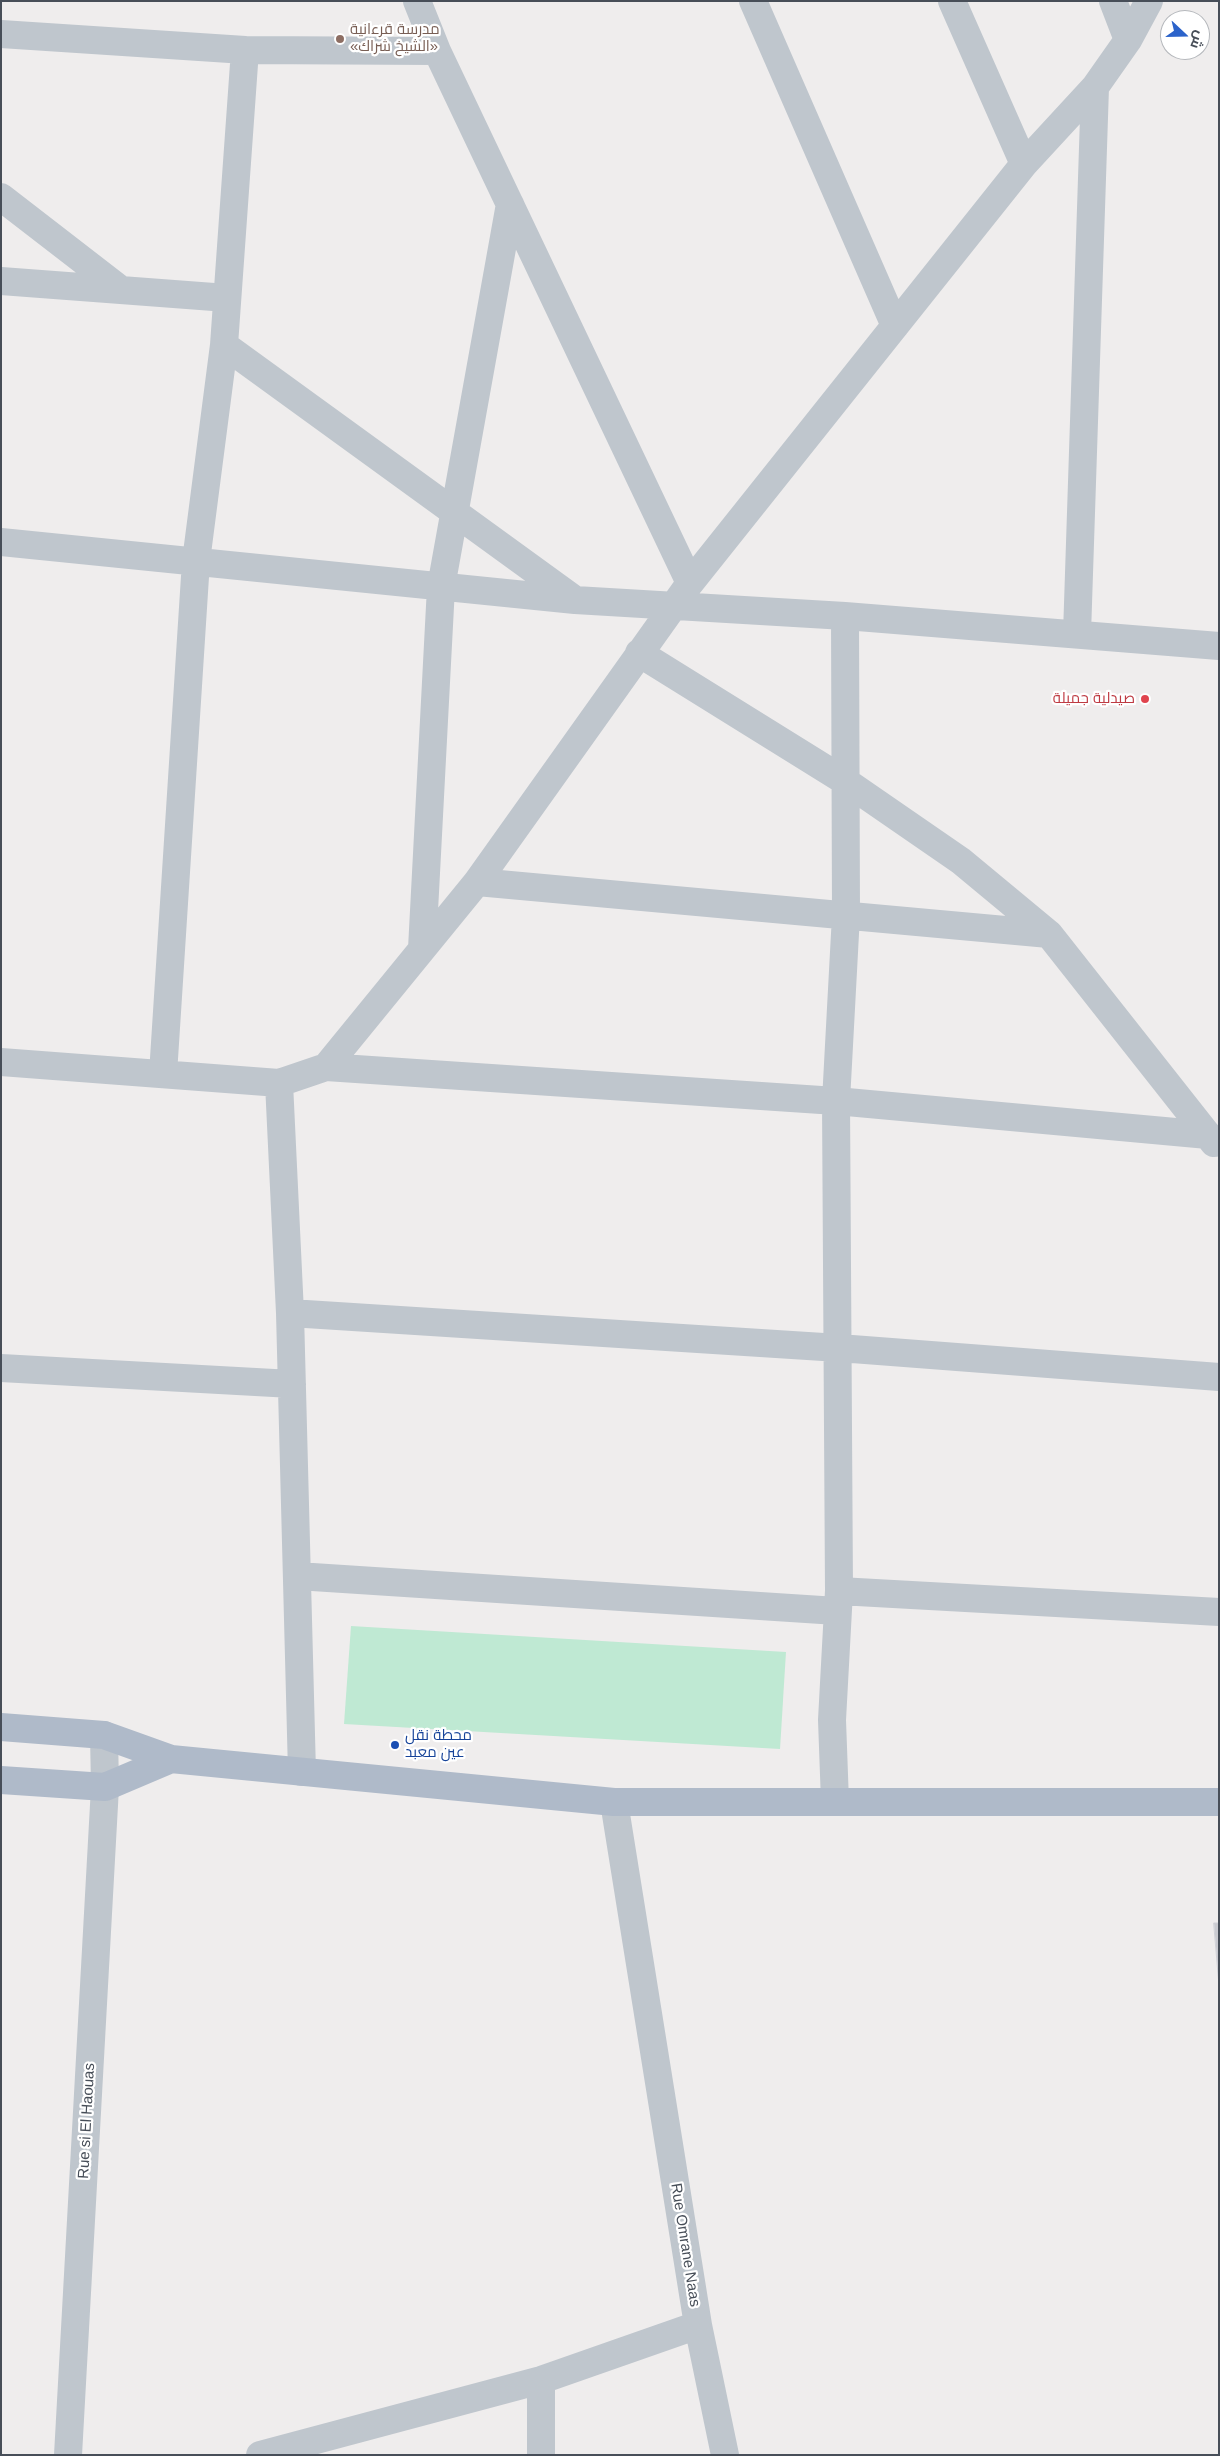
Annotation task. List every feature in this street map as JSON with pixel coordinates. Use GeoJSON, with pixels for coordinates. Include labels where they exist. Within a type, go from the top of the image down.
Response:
{"type":"FeatureCollection","features":[{"type":"Feature","properties":{"kind":"main road"},"geometry":{"type":"LineString","coordinates":[[1,1727],[104,1735],[171,1760],[614,1802],[1219,1802]]}},
{"type":"Feature","properties":{"kind":"main road"},"geometry":{"type":"LineString","coordinates":[[1,1780],[105,1787],[171,1760]]}},
{"type":"Feature","properties":{"kind":"street"},"geometry":{"type":"LineString","coordinates":[[417,1],[437,51],[690,584]]}},
{"type":"Feature","properties":{"kind":"street"},"geometry":{"type":"LineString","coordinates":[[753,1],[895,326]]}},
{"type":"Feature","properties":{"kind":"street"},"geometry":{"type":"LineString","coordinates":[[952,1],[1024,164]]}},
{"type":"Feature","properties":{"kind":"street"},"geometry":{"type":"LineString","coordinates":[[1113,1],[1128,40]]}},
{"type":"Feature","properties":{"kind":"street"},"geometry":{"type":"LineString","coordinates":[[326,1067],[476,882],[673,605],[1024,164],[1095,87],[1128,40],[1149,1]]}},
{"type":"Feature","properties":{"kind":"street"},"geometry":{"type":"LineString","coordinates":[[1,34],[245,50],[437,51]]}},
{"type":"Feature","properties":{"kind":"street"},"geometry":{"type":"LineString","coordinates":[[164,1074],[196,560],[224,344],[245,50]]}},
{"type":"Feature","properties":{"kind":"street"},"geometry":{"type":"LineString","coordinates":[[1077,634],[1095,87]]}},
{"type":"Feature","properties":{"kind":"street"},"geometry":{"type":"LineString","coordinates":[[1,197],[120,288]]}},
{"type":"Feature","properties":{"kind":"street"},"geometry":{"type":"LineString","coordinates":[[422,949],[441,587],[510,204]]}},
{"type":"Feature","properties":{"kind":"street"},"geometry":{"type":"LineString","coordinates":[[1,280],[227,298]]}},
{"type":"Feature","properties":{"kind":"street"},"geometry":{"type":"LineString","coordinates":[[224,344],[575,600]]}},
{"type":"Feature","properties":{"kind":"street"},"geometry":{"type":"LineString","coordinates":[[1,542],[196,560],[575,600],[845,616],[1219,646]]}},
{"type":"Feature","properties":{"kind":"street"},"geometry":{"type":"LineString","coordinates":[[835,1802],[832,1720],[838,1601],[839,1348],[836,1101],[846,915],[845,616]]}},
{"type":"Feature","properties":{"kind":"street"},"geometry":{"type":"LineString","coordinates":[[640,653],[845,781],[961,861],[1050,934],[1213,1143]]}},
{"type":"Feature","properties":{"kind":"street"},"geometry":{"type":"LineString","coordinates":[[476,882],[1050,934]]}},
{"type":"Feature","properties":{"kind":"street"},"geometry":{"type":"LineString","coordinates":[[1,1062],[279,1083],[326,1067],[836,1101],[1213,1143]]}},
{"type":"Feature","properties":{"kind":"street"},"geometry":{"type":"LineString","coordinates":[[279,1083],[290,1313],[302,1772]]}},
{"type":"Feature","properties":{"kind":"street"},"geometry":{"type":"LineString","coordinates":[[290,1313],[839,1348],[1219,1377]]}},
{"type":"Feature","properties":{"kind":"street"},"geometry":{"type":"LineString","coordinates":[[1,1368],[292,1384]]}},
{"type":"Feature","properties":{"kind":"street"},"geometry":{"type":"LineString","coordinates":[[297,1576],[838,1601],[1219,1612]]}},
{"type":"Feature","properties":{"kind":"street","name":"Rue si El Haouas"},"geometry":{"type":"LineString","coordinates":[[68,2455],[105,1787],[104,1735]]}},
{"type":"Feature","properties":{"kind":"street","name":"Rue Omrane Naas"},"geometry":{"type":"LineString","coordinates":[[260,2455],[541,2380],[698,2325],[614,1802]]}},
{"type":"Feature","properties":{"kind":"street"},"geometry":{"type":"LineString","coordinates":[[698,2325],[725,2455]]}},
{"type":"Feature","properties":{"kind":"street"},"geometry":{"type":"LineString","coordinates":[[541,2380],[541,2455]]}},
{"type":"Feature","properties":{"kind":"green space"},"geometry":{"type":"Polygon","coordinates":[[[351,1626],[786,1652],[780,1749],[344,1724],[351,1626]]]}},
{"type":"Feature","properties":{"kind":"building"},"geometry":{"type":"Polygon","coordinates":[[[1214,1923],[1219,1923],[1219,1985],[1214,1923]]]}},
{"type":"Feature","properties":{"kind":"place","name":"مدرسة قرءانية «الشيخ شراك»"},"geometry":{"type":"Point","coordinates":[340,39]}},
{"type":"Feature","properties":{"kind":"place","name":"صيدلية جميلة"},"geometry":{"type":"Point","coordinates":[1145,699]}},
{"type":"Feature","properties":{"kind":"place","name":"محطة نقل عين معبد"},"geometry":{"type":"Point","coordinates":[395,1745]}}]}
